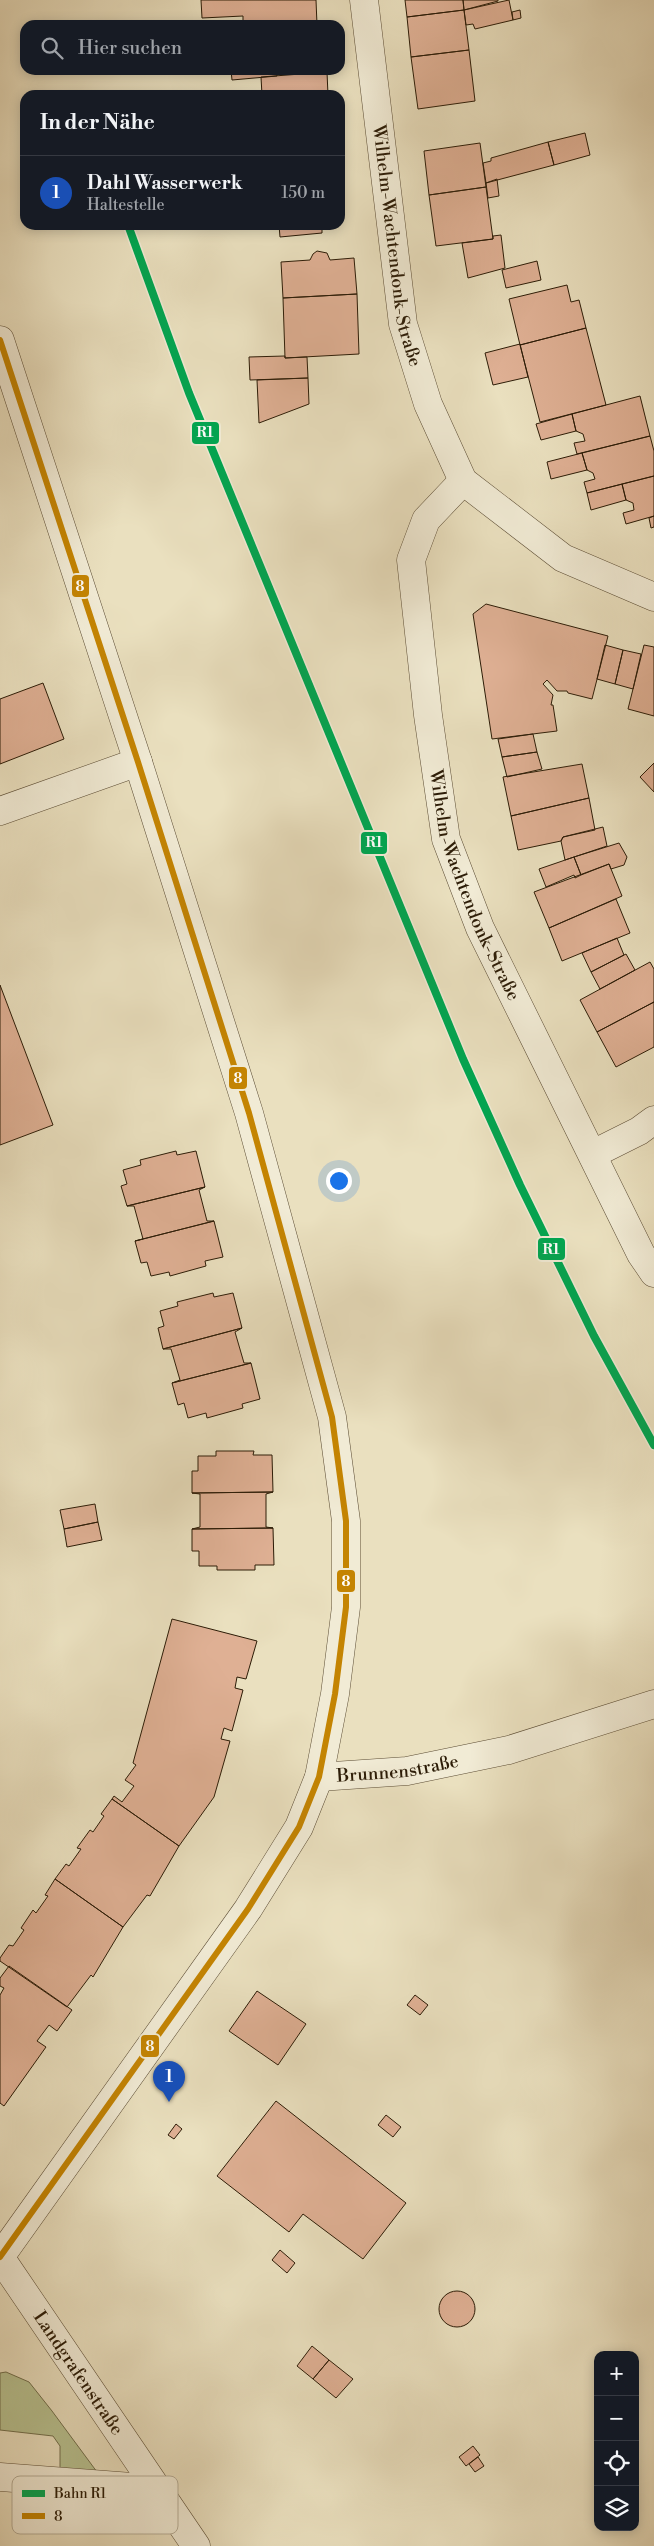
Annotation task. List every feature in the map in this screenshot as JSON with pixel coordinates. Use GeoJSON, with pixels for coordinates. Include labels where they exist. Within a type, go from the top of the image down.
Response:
{"type":"FeatureCollection","features":[{"type":"Feature","properties":{"kind":"street","name":"Wilhelm-Wachtendonk-Straße"},"geometry":{"type":"LineString","coordinates":[[364,0],[403,324],[428,404],[463,482],[563,558],[654,597]]}},
{"type":"Feature","properties":{"kind":"street"},"geometry":{"type":"LineString","coordinates":[[0,340],[138,762],[249,1113],[332,1416],[346,1521],[346,1607],[335,1694],[319,1777]]}},
{"type":"Feature","properties":{"kind":"street","name":"Wilhelm-Wachtendonk-Straße"},"geometry":{"type":"LineString","coordinates":[[463,482],[426,520],[411,560],[428,715],[446,840],[480,928],[641,1254],[654,1273]]}},
{"type":"Feature","properties":{"kind":"street"},"geometry":{"type":"LineString","coordinates":[[0,811],[138,762]]}},
{"type":"Feature","properties":{"kind":"street"},"geometry":{"type":"LineString","coordinates":[[593,1154],[639,1131],[654,1120]]}},
{"type":"Feature","properties":{"kind":"street","name":"Brunnenstraße"},"geometry":{"type":"LineString","coordinates":[[0,2257],[248,1909],[299,1827],[319,1777],[407,1771],[509,1750],[654,1704]]}},
{"type":"Feature","properties":{"kind":"street","name":"Landgrafenstraße"},"geometry":{"type":"LineString","coordinates":[[0,2257],[149,2476]]}},
{"type":"Feature","properties":{"kind":"street","name":"Landgrafenstraße"},"geometry":{"type":"LineString","coordinates":[[178,2519],[196,2546]]}},
{"type":"Feature","properties":{"kind":"green space"},"geometry":{"type":"Polygon","coordinates":[[[6,2372],[29,2382],[100,2476],[60,2468],[60,2446],[53,2436],[0,2430],[0,2373],[6,2372]]]}},
{"type":"Feature","properties":{"kind":"building"},"geometry":{"type":"Polygon","coordinates":[[[201,0],[316,0],[317,20],[243,20],[243,16],[202,18],[201,0]]]}},
{"type":"Feature","properties":{"kind":"building"},"geometry":{"type":"Polygon","coordinates":[[[405,0],[463,0],[464,10],[407,17],[405,0]]]}},
{"type":"Feature","properties":{"kind":"building"},"geometry":{"type":"Polygon","coordinates":[[[463,0],[498,0],[498,1],[464,10],[463,0]]]}},
{"type":"Feature","properties":{"kind":"building"},"geometry":{"type":"Polygon","coordinates":[[[509,0],[513,20],[475,29],[473,24],[466,25],[464,10],[509,0]]]}},
{"type":"Feature","properties":{"kind":"building"},"geometry":{"type":"Polygon","coordinates":[[[464,10],[469,50],[411,57],[407,17],[464,10]]]}},
{"type":"Feature","properties":{"kind":"building"},"geometry":{"type":"Polygon","coordinates":[[[520,10],[521,18],[513,20],[512,12],[520,10]]]}},
{"type":"Feature","properties":{"kind":"building"},"geometry":{"type":"Polygon","coordinates":[[[469,50],[475,101],[418,109],[411,57],[469,50]]]}},
{"type":"Feature","properties":{"kind":"building"},"geometry":{"type":"Polygon","coordinates":[[[232,75],[277,75],[277,76],[232,80],[232,75]]]}},
{"type":"Feature","properties":{"kind":"building"},"geometry":{"type":"Polygon","coordinates":[[[327,75],[328,90],[262,90],[261,77],[327,75]]]}},
{"type":"Feature","properties":{"kind":"building"},"geometry":{"type":"Polygon","coordinates":[[[585,133],[590,155],[554,165],[548,142],[585,133]]]}},
{"type":"Feature","properties":{"kind":"building"},"geometry":{"type":"Polygon","coordinates":[[[548,142],[554,165],[486,183],[483,163],[491,161],[491,158],[548,142]]]}},
{"type":"Feature","properties":{"kind":"building"},"geometry":{"type":"Polygon","coordinates":[[[480,143],[486,187],[429,195],[424,151],[480,143]]]}},
{"type":"Feature","properties":{"kind":"building"},"geometry":{"type":"Polygon","coordinates":[[[497,179],[499,196],[488,198],[486,183],[497,179]]]}},
{"type":"Feature","properties":{"kind":"building"},"geometry":{"type":"Polygon","coordinates":[[[486,187],[493,239],[436,246],[429,195],[486,187]]]}},
{"type":"Feature","properties":{"kind":"building"},"geometry":{"type":"Polygon","coordinates":[[[279,230],[322,230],[322,233],[280,237],[279,230]]]}},
{"type":"Feature","properties":{"kind":"building"},"geometry":{"type":"Polygon","coordinates":[[[501,235],[505,268],[468,278],[462,243],[493,239],[493,236],[501,235]]]}},
{"type":"Feature","properties":{"kind":"building"},"geometry":{"type":"Polygon","coordinates":[[[317,251],[327,253],[330,260],[354,258],[357,294],[283,298],[281,262],[310,260],[317,251]]]}},
{"type":"Feature","properties":{"kind":"building"},"geometry":{"type":"Polygon","coordinates":[[[537,261],[541,280],[506,288],[502,270],[537,261]]]}},
{"type":"Feature","properties":{"kind":"building"},"geometry":{"type":"Polygon","coordinates":[[[567,285],[571,302],[579,300],[586,328],[520,345],[509,299],[567,285]]]}},
{"type":"Feature","properties":{"kind":"building"},"geometry":{"type":"Polygon","coordinates":[[[357,294],[359,354],[285,358],[283,298],[357,294]]]}},
{"type":"Feature","properties":{"kind":"building"},"geometry":{"type":"Polygon","coordinates":[[[586,328],[606,405],[540,422],[520,345],[586,328]]]}},
{"type":"Feature","properties":{"kind":"building"},"geometry":{"type":"Polygon","coordinates":[[[520,344],[528,377],[493,385],[485,353],[520,344]]]}},
{"type":"Feature","properties":{"kind":"building"},"geometry":{"type":"Polygon","coordinates":[[[285,356],[285,358],[307,357],[308,378],[250,380],[249,357],[285,356]]]}},
{"type":"Feature","properties":{"kind":"building"},"geometry":{"type":"Polygon","coordinates":[[[308,378],[309,404],[259,423],[257,380],[308,378]]]}},
{"type":"Feature","properties":{"kind":"building"},"geometry":{"type":"Polygon","coordinates":[[[640,396],[650,436],[577,454],[574,443],[585,441],[583,434],[576,431],[572,414],[640,396]]]}},
{"type":"Feature","properties":{"kind":"building"},"geometry":{"type":"Polygon","coordinates":[[[572,414],[576,431],[541,440],[536,424],[572,414]]]}},
{"type":"Feature","properties":{"kind":"building"},"geometry":{"type":"Polygon","coordinates":[[[650,436],[654,451],[654,476],[587,493],[584,482],[595,479],[593,473],[587,470],[582,453],[650,436]]]}},
{"type":"Feature","properties":{"kind":"building"},"geometry":{"type":"Polygon","coordinates":[[[582,453],[587,470],[551,479],[547,462],[582,453]]]}},
{"type":"Feature","properties":{"kind":"building"},"geometry":{"type":"Polygon","coordinates":[[[654,476],[654,516],[626,524],[623,513],[634,510],[633,503],[626,500],[622,484],[654,476]]]}},
{"type":"Feature","properties":{"kind":"building"},"geometry":{"type":"Polygon","coordinates":[[[622,484],[626,500],[591,510],[587,493],[622,484]]]}},
{"type":"Feature","properties":{"kind":"building"},"geometry":{"type":"Polygon","coordinates":[[[654,516],[654,527],[651,528],[649,518],[654,516]]]}},
{"type":"Feature","properties":{"kind":"building"},"geometry":{"type":"Polygon","coordinates":[[[486,604],[608,636],[592,699],[568,693],[567,691],[557,691],[547,680],[543,684],[553,695],[551,705],[553,705],[557,731],[492,739],[473,614],[486,604]]]}},
{"type":"Feature","properties":{"kind":"building"},"geometry":{"type":"Polygon","coordinates":[[[605,645],[623,650],[615,684],[597,679],[605,645]]]}},
{"type":"Feature","properties":{"kind":"building"},"geometry":{"type":"Polygon","coordinates":[[[644,645],[654,647],[654,716],[628,709],[644,645]]]}},
{"type":"Feature","properties":{"kind":"building"},"geometry":{"type":"Polygon","coordinates":[[[623,650],[641,654],[633,689],[615,684],[623,650]]]}},
{"type":"Feature","properties":{"kind":"building"},"geometry":{"type":"Polygon","coordinates":[[[43,683],[64,739],[0,764],[0,699],[43,683]]]}},
{"type":"Feature","properties":{"kind":"building"},"geometry":{"type":"Polygon","coordinates":[[[533,734],[537,752],[502,757],[498,739],[533,734]]]}},
{"type":"Feature","properties":{"kind":"building"},"geometry":{"type":"Polygon","coordinates":[[[537,752],[542,769],[507,777],[502,757],[537,752]]]}},
{"type":"Feature","properties":{"kind":"building"},"geometry":{"type":"Polygon","coordinates":[[[654,763],[654,792],[640,777],[654,763]]]}},
{"type":"Feature","properties":{"kind":"building"},"geometry":{"type":"Polygon","coordinates":[[[582,764],[589,798],[511,816],[503,777],[582,764]]]}},
{"type":"Feature","properties":{"kind":"building"},"geometry":{"type":"Polygon","coordinates":[[[589,798],[595,830],[563,837],[561,841],[518,850],[511,816],[589,798]]]}},
{"type":"Feature","properties":{"kind":"building"},"geometry":{"type":"Polygon","coordinates":[[[603,827],[607,846],[565,860],[561,841],[563,837],[603,827]]]}},
{"type":"Feature","properties":{"kind":"building"},"geometry":{"type":"Polygon","coordinates":[[[619,843],[627,857],[624,865],[611,869],[609,864],[581,875],[574,857],[619,843]]]}},
{"type":"Feature","properties":{"kind":"building"},"geometry":{"type":"Polygon","coordinates":[[[574,857],[581,875],[575,878],[574,875],[546,887],[539,869],[574,857]]]}},
{"type":"Feature","properties":{"kind":"building"},"geometry":{"type":"Polygon","coordinates":[[[609,864],[622,896],[549,928],[534,892],[609,864]]]}},
{"type":"Feature","properties":{"kind":"building"},"geometry":{"type":"Polygon","coordinates":[[[616,899],[630,933],[562,961],[549,928],[616,899]]]}},
{"type":"Feature","properties":{"kind":"building"},"geometry":{"type":"Polygon","coordinates":[[[617,938],[624,955],[591,972],[582,953],[617,938]]]}},
{"type":"Feature","properties":{"kind":"building"},"geometry":{"type":"Polygon","coordinates":[[[626,954],[635,970],[600,989],[591,972],[626,954]]]}},
{"type":"Feature","properties":{"kind":"building"},"geometry":{"type":"Polygon","coordinates":[[[650,962],[654,969],[654,1002],[597,1032],[580,1000],[650,962]]]}},
{"type":"Feature","properties":{"kind":"building"},"geometry":{"type":"Polygon","coordinates":[[[0,985],[53,1125],[0,1145],[0,985]]]}},
{"type":"Feature","properties":{"kind":"building"},"geometry":{"type":"Polygon","coordinates":[[[654,1002],[654,1047],[616,1067],[597,1032],[654,1002]]]}},
{"type":"Feature","properties":{"kind":"building"},"geometry":{"type":"Polygon","coordinates":[[[176,1151],[177,1155],[196,1151],[205,1187],[127,1206],[121,1186],[127,1184],[123,1170],[141,1165],[140,1160],[176,1151]]]}},
{"type":"Feature","properties":{"kind":"building"},"geometry":{"type":"Polygon","coordinates":[[[205,1187],[199,1190],[207,1221],[214,1221],[143,1239],[134,1206],[127,1206],[205,1187]]]}},
{"type":"Feature","properties":{"kind":"building"},"geometry":{"type":"Polygon","coordinates":[[[214,1221],[223,1257],[205,1261],[206,1266],[170,1276],[169,1272],[151,1276],[147,1262],[141,1263],[135,1241],[214,1221]]]}},
{"type":"Feature","properties":{"kind":"building"},"geometry":{"type":"Polygon","coordinates":[[[213,1293],[214,1297],[233,1293],[242,1328],[163,1349],[158,1328],[164,1326],[160,1311],[178,1306],[177,1302],[213,1293]]]}},
{"type":"Feature","properties":{"kind":"building"},"geometry":{"type":"Polygon","coordinates":[[[242,1328],[235,1332],[244,1363],[251,1363],[172,1383],[180,1380],[171,1349],[163,1349],[242,1328]]]}},
{"type":"Feature","properties":{"kind":"building"},"geometry":{"type":"Polygon","coordinates":[[[251,1363],[260,1399],[242,1404],[243,1408],[207,1418],[206,1413],[188,1418],[184,1403],[178,1405],[172,1383],[251,1363]]]}},
{"type":"Feature","properties":{"kind":"building"},"geometry":{"type":"Polygon","coordinates":[[[216,1451],[254,1451],[253,1455],[272,1455],[273,1492],[192,1493],[192,1471],[198,1471],[198,1456],[216,1456],[216,1451]]]}},
{"type":"Feature","properties":{"kind":"building"},"geometry":{"type":"Polygon","coordinates":[[[273,1492],[266,1494],[266,1527],[273,1528],[192,1529],[200,1527],[200,1494],[192,1493],[273,1492]]]}},
{"type":"Feature","properties":{"kind":"building"},"geometry":{"type":"Polygon","coordinates":[[[95,1504],[98,1522],[64,1529],[60,1510],[95,1504]]]}},
{"type":"Feature","properties":{"kind":"building"},"geometry":{"type":"Polygon","coordinates":[[[98,1522],[102,1540],[67,1547],[64,1529],[98,1522]]]}},
{"type":"Feature","properties":{"kind":"building"},"geometry":{"type":"Polygon","coordinates":[[[273,1528],[274,1565],[255,1565],[255,1570],[217,1570],[217,1566],[199,1566],[199,1551],[192,1551],[192,1529],[273,1528]]]}},
{"type":"Feature","properties":{"kind":"building"},"geometry":{"type":"Polygon","coordinates":[[[172,1619],[257,1641],[246,1679],[237,1677],[235,1688],[243,1690],[232,1731],[224,1728],[221,1739],[230,1741],[214,1797],[179,1846],[112,1799],[114,1796],[122,1802],[134,1786],[125,1780],[136,1765],[133,1763],[172,1619]]]}},
{"type":"Feature","properties":{"kind":"building"},"geometry":{"type":"Polygon","coordinates":[[[112,1799],[179,1846],[150,1896],[147,1895],[123,1927],[55,1879],[66,1864],[69,1866],[81,1849],[77,1848],[90,1830],[93,1832],[104,1816],[101,1814],[112,1799]]]}},
{"type":"Feature","properties":{"kind":"building"},"geometry":{"type":"Polygon","coordinates":[[[55,1879],[123,1927],[93,1977],[91,1975],[67,2007],[0,1961],[9,1945],[13,1946],[24,1930],[21,1928],[33,1910],[36,1913],[48,1896],[45,1895],[55,1879]]]}},
{"type":"Feature","properties":{"kind":"building"},"geometry":{"type":"Polygon","coordinates":[[[9,1966],[72,2010],[57,2031],[49,2025],[37,2041],[46,2047],[4,2106],[0,2103],[0,1995],[4,1988],[0,1986],[0,1978],[9,1966]]]}},
{"type":"Feature","properties":{"kind":"building"},"geometry":{"type":"Polygon","coordinates":[[[257,1991],[306,2024],[278,2065],[229,2031],[257,1991]]]}},
{"type":"Feature","properties":{"kind":"building"},"geometry":{"type":"Polygon","coordinates":[[[415,1995],[428,2005],[420,2015],[407,2005],[415,1995]]]}},
{"type":"Feature","properties":{"kind":"building"},"geometry":{"type":"Polygon","coordinates":[[[276,2101],[406,2203],[363,2259],[303,2214],[289,2232],[217,2176],[276,2101]]]}},
{"type":"Feature","properties":{"kind":"building"},"geometry":{"type":"Polygon","coordinates":[[[386,2115],[401,2127],[393,2137],[378,2125],[386,2115]]]}},
{"type":"Feature","properties":{"kind":"building"},"geometry":{"type":"Polygon","coordinates":[[[176,2124],[182,2129],[174,2139],[168,2135],[176,2124]]]}},
{"type":"Feature","properties":{"kind":"building"},"geometry":{"type":"Polygon","coordinates":[[[280,2250],[295,2263],[287,2273],[272,2260],[280,2250]]]}},
{"type":"Feature","properties":{"kind":"building"},"geometry":{"type":"Polygon","coordinates":[[[457,2291],[464,2292],[470,2296],[474,2302],[474,2316],[470,2322],[464,2326],[457,2327],[450,2326],[444,2322],[440,2316],[439,2309],[440,2302],[444,2296],[450,2292],[457,2291]]]}},
{"type":"Feature","properties":{"kind":"building"},"geometry":{"type":"Polygon","coordinates":[[[312,2346],[329,2360],[313,2379],[297,2366],[312,2346]]]}},
{"type":"Feature","properties":{"kind":"building"},"geometry":{"type":"Polygon","coordinates":[[[329,2360],[353,2379],[336,2398],[313,2379],[329,2360]]]}},
{"type":"Feature","properties":{"kind":"building"},"geometry":{"type":"Polygon","coordinates":[[[473,2446],[480,2455],[466,2466],[459,2457],[473,2446]]]}},
{"type":"Feature","properties":{"kind":"building"},"geometry":{"type":"Polygon","coordinates":[[[478,2457],[484,2466],[475,2472],[469,2464],[478,2457]]]}},
{"type":"Feature","properties":{"kind":"rail line","name":"R1"},"geometry":{"type":"LineString","coordinates":[[130,230],[189,393],[463,1059],[520,1185],[594,1336],[654,1445]]}},
{"type":"Feature","properties":{"kind":"transit line","name":"8"},"geometry":{"type":"LineString","coordinates":[[0,340],[138,762],[249,1113],[332,1417],[346,1521],[346,1607],[335,1694],[319,1777],[299,1827],[248,1909],[0,2257]]}},
{"type":"Feature","properties":{"kind":"place","name":"Dahl Wasserwerk"},"geometry":{"type":"Point","coordinates":[169,2102]}}]}
